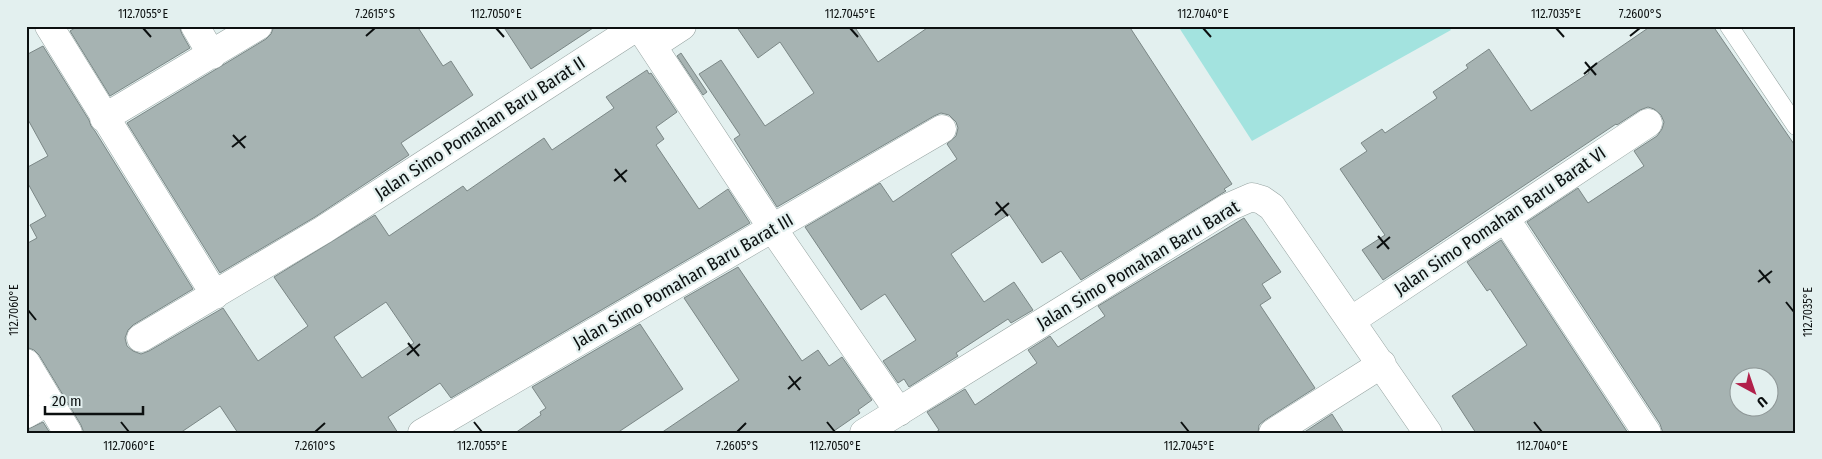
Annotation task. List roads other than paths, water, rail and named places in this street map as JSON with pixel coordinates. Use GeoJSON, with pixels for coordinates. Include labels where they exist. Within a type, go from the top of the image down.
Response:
{"type":"FeatureCollection","features":[{"type":"Feature","properties":{"kind":"street"},"geometry":{"type":"LineString","coordinates":[[49,26],[104,118],[215,295]]}},
{"type":"Feature","properties":{"kind":"street"},"geometry":{"type":"LineString","coordinates":[[195,26],[212,55]]}},
{"type":"Feature","properties":{"kind":"street"},"geometry":{"type":"LineString","coordinates":[[104,118],[258,26]]}},
{"type":"Feature","properties":{"kind":"street","name":"Jalan Simo Pomahan Baru Barat II"},"geometry":{"type":"LineString","coordinates":[[141,338],[323,230],[643,32],[682,26]]}},
{"type":"Feature","properties":{"kind":"street"},"geometry":{"type":"LineString","coordinates":[[643,32],[773,229],[899,412]]}},
{"type":"Feature","properties":{"kind":"street","name":"Jalan Simo Pomahan Baru Barat VI"},"geometry":{"type":"LineString","coordinates":[[1352,320],[1648,123]]}},
{"type":"Feature","properties":{"kind":"street","name":"Jalan Simo Pomahan Baru Barat III"},"geometry":{"type":"LineString","coordinates":[[436,430],[942,129]]}},
{"type":"Feature","properties":{"kind":"street","name":"Jalan Simo Pomahan Baru Barat"},"geometry":{"type":"LineString","coordinates":[[864,433],[1229,207],[1252,197],[1262,200],[1272,207],[1352,320],[1428,433]]}},
{"type":"Feature","properties":{"kind":"street"},"geometry":{"type":"LineString","coordinates":[[1505,218],[1647,433]]}},
{"type":"Feature","properties":{"kind":"street"},"geometry":{"type":"LineString","coordinates":[[26,363],[38,407],[68,433]]}},
{"type":"Feature","properties":{"kind":"street"},"geometry":{"type":"LineString","coordinates":[[1273,433],[1382,364]]}},
{"type":"Feature","properties":{"kind":"lane"},"geometry":{"type":"LineString","coordinates":[[1729,26],[1796,126]]}}]}
